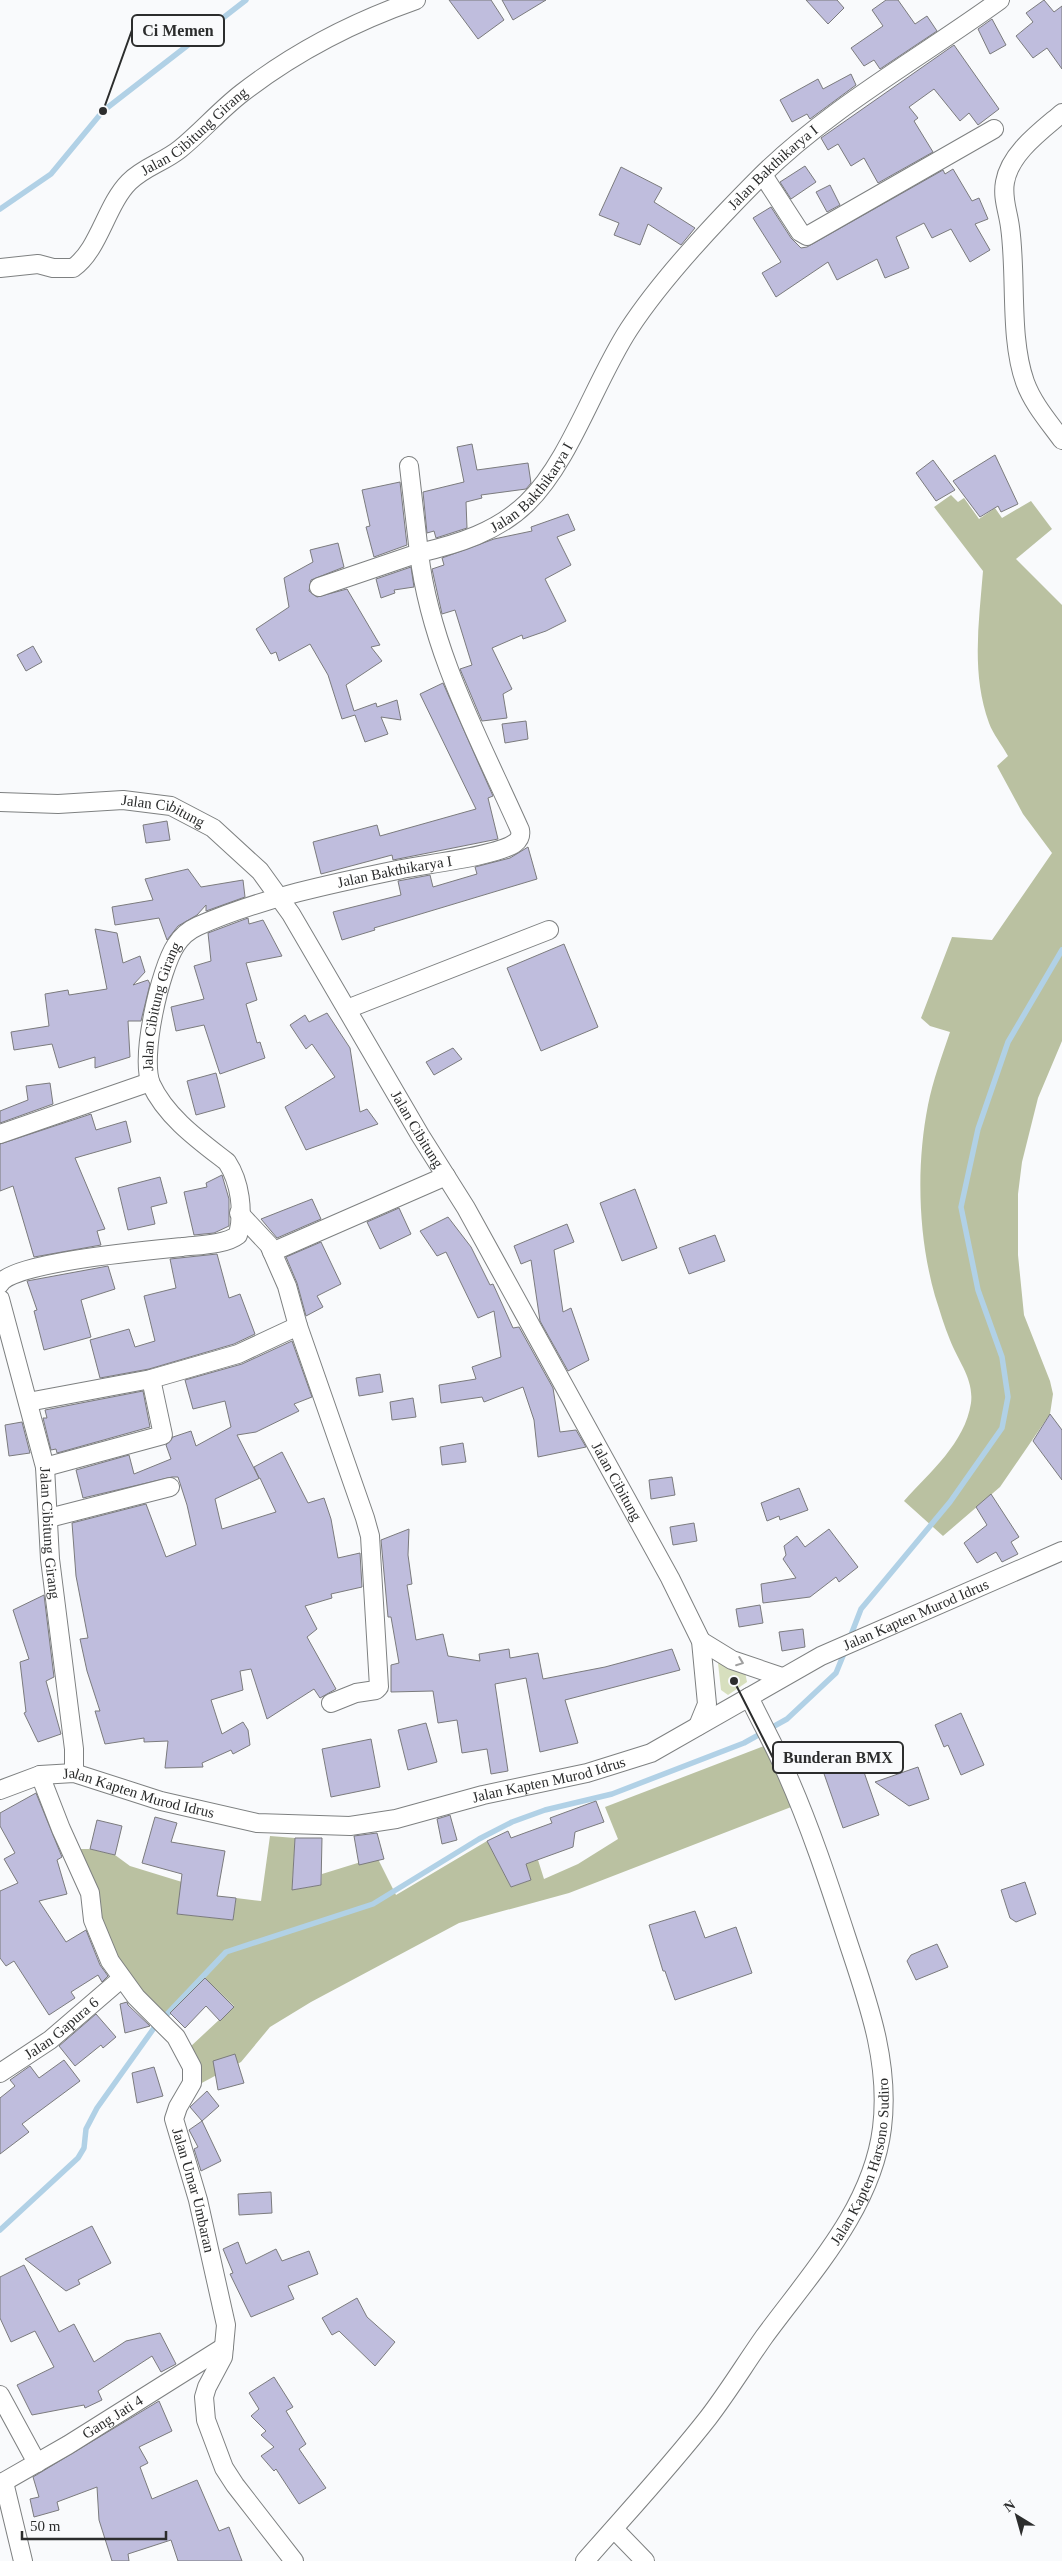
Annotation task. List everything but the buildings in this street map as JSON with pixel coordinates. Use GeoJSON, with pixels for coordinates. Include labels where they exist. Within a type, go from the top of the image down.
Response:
{"type":"FeatureCollection","features":[{"type":"Feature","properties":{"kind":"street","name":"Jalan Cibitung Girang"},"geometry":{"type":"LineString","coordinates":[[0,268],[38,264],[53,268],[73,268],[84,257],[129,182],[150,165],[180,149],[241,94],[300,52],[377,13],[416,0]]}},
{"type":"Feature","properties":{"kind":"street","name":"Jalan Bakthikarya I"},"geometry":{"type":"LineString","coordinates":[[281,898],[402,869],[484,853],[514,844],[520,837],[517,823],[446,666],[422,580],[419,553],[462,542],[492,528],[518,510],[537,492],[567,444],[613,353],[630,327],[652,297],[712,227],[762,175],[808,134],[847,105],[1000,0]]}},
{"type":"Feature","properties":{"kind":"street"},"geometry":{"type":"LineString","coordinates":[[1062,113],[1027,144],[1011,166],[1005,181],[1004,200],[1010,226],[1020,366],[1030,395],[1062,440]]}},
{"type":"Feature","properties":{"kind":"street"},"geometry":{"type":"LineString","coordinates":[[762,175],[800,232],[807,236],[994,129]]}},
{"type":"Feature","properties":{"kind":"street"},"geometry":{"type":"LineString","coordinates":[[319,587],[419,553],[409,466]]}},
{"type":"Feature","properties":{"kind":"street","name":"Jalan Cibitung"},"geometry":{"type":"LineString","coordinates":[[0,802],[58,804],[124,800],[171,806],[213,828],[250,859],[281,898],[466,1208],[570,1401],[653,1547],[701,1642]]}},
{"type":"Feature","properties":{"kind":"street","name":"Jalan Cibitung Girang"},"geometry":{"type":"LineString","coordinates":[[0,1284],[6,1277],[17,1272],[78,1260],[229,1239],[238,1235],[240,1213],[237,1181],[227,1162],[169,1112],[150,1082],[148,1039],[159,992],[176,944],[197,926],[240,908],[281,898]]}},
{"type":"Feature","properties":{"kind":"street"},"geometry":{"type":"LineString","coordinates":[[346,1009],[549,930]]}},
{"type":"Feature","properties":{"kind":"street"},"geometry":{"type":"LineString","coordinates":[[0,1134],[150,1082]]}},
{"type":"Feature","properties":{"kind":"street"},"geometry":{"type":"LineString","coordinates":[[272,1252],[446,1176]]}},
{"type":"Feature","properties":{"kind":"street"},"geometry":{"type":"LineString","coordinates":[[240,1213],[265,1239],[288,1286],[298,1326],[365,1518],[371,1550],[379,1687],[376,1690],[356,1693],[331,1704]]}},
{"type":"Feature","properties":{"kind":"street","name":"Jalan Cibitung Girang"},"geometry":{"type":"LineString","coordinates":[[0,1299],[45,1467],[50,1559],[74,1749],[74,1773]]}},
{"type":"Feature","properties":{"kind":"street"},"geometry":{"type":"LineString","coordinates":[[28,1402],[151,1379],[244,1352],[298,1326]]}},
{"type":"Feature","properties":{"kind":"street"},"geometry":{"type":"LineString","coordinates":[[45,1467],[163,1435],[151,1379]]}},
{"type":"Feature","properties":{"kind":"street"},"geometry":{"type":"LineString","coordinates":[[49,1518],[170,1487]]}},
{"type":"Feature","properties":{"kind":"street","name":"Jalan Kapten Murod Idrus"},"geometry":{"type":"LineString","coordinates":[[0,1790],[40,1774],[74,1773],[161,1801],[258,1823],[350,1826],[396,1819],[483,1795],[619,1764],[651,1753],[821,1656],[973,1592],[1062,1551]]}},
{"type":"Feature","properties":{"kind":"street"},"geometry":{"type":"LineString","coordinates":[[701,1642],[732,1660],[782,1677]]}},
{"type":"Feature","properties":{"kind":"street"},"geometry":{"type":"LineString","coordinates":[[698,1726],[707,1704],[701,1642]]}},
{"type":"Feature","properties":{"kind":"street","name":"Jalan Kapten Harsono Sudiro"},"geometry":{"type":"LineString","coordinates":[[585,2561],[664,2472],[709,2417],[826,2255],[862,2194],[876,2162],[881,2136],[883,2071],[877,2033],[836,1905],[796,1796],[749,1697]]}},
{"type":"Feature","properties":{"kind":"street","name":"Jalan Umar Umbaran"},"geometry":{"type":"LineString","coordinates":[[40,1774],[61,1829],[90,1892],[94,1924],[110,1961],[121,1978],[183,2048],[193,2072],[192,2083],[178,2107],[174,2119],[198,2200],[219,2286],[226,2325],[222,2359],[207,2387],[204,2397],[206,2420],[224,2468],[294,2561]]}},
{"type":"Feature","properties":{"kind":"street","name":"Jalan Gapura 6"},"geometry":{"type":"LineString","coordinates":[[0,2073],[50,2040],[121,1978]]}},
{"type":"Feature","properties":{"kind":"street","name":"Gang Jati 4"},"geometry":{"type":"LineString","coordinates":[[2,2483],[224,2347]]}},
{"type":"Feature","properties":{"kind":"street"},"geometry":{"type":"LineString","coordinates":[[0,2395],[37,2463]]}},
{"type":"Feature","properties":{"kind":"street"},"geometry":{"type":"LineString","coordinates":[[2,2483],[23,2561]]}},
{"type":"Feature","properties":{"kind":"street"},"geometry":{"type":"LineString","coordinates":[[614,2529],[645,2561]]}},
{"type":"Feature","properties":{"kind":"green space"},"geometry":{"type":"Polygon","coordinates":[[[951,495],[958,502],[964,498],[979,519],[995,508],[1002,518],[1031,501],[1052,529],[1016,559],[1062,605],[1062,1041],[1038,1098],[1022,1162],[1018,1194],[1018,1255],[1024,1315],[1050,1381],[1053,1394],[1050,1414],[1000,1487],[943,1536],[904,1501],[935,1468],[954,1444],[962,1431],[971,1403],[968,1378],[953,1348],[935,1296],[929,1273],[922,1225],[920,1176],[924,1128],[935,1077],[950,1032],[930,1026],[921,1018],[952,937],[992,940],[1052,853],[1023,814],[997,766],[1008,756],[989,723],[983,704],[978,666],[978,628],[983,571],[934,507],[951,495]]]}},
{"type":"Feature","properties":{"kind":"green space"},"geometry":{"type":"Polygon","coordinates":[[[718,1663],[745,1672],[747,1682],[728,1695],[721,1690],[718,1663]]]}},
{"type":"Feature","properties":{"kind":"green space"},"geometry":{"type":"Polygon","coordinates":[[[772,1743],[799,1804],[569,1893],[459,1923],[311,2002],[270,2027],[241,2062],[198,2085],[190,2047],[234,2006],[205,1978],[164,2019],[154,2010],[109,1946],[77,1849],[90,1849],[115,1855],[130,1866],[182,1882],[178,1914],[233,1920],[236,1898],[261,1901],[270,1836],[295,1838],[292,1890],[321,1885],[322,1874],[377,1857],[396,1895],[487,1841],[511,1887],[531,1880],[526,1864],[538,1860],[544,1879],[578,1864],[618,1839],[605,1807],[772,1743]]]}},
{"type":"Feature","properties":{"kind":"waterway"},"geometry":{"type":"LineString","coordinates":[[0,209],[51,174],[103,111],[246,0]]}},
{"type":"Feature","properties":{"kind":"waterway"},"geometry":{"type":"LineString","coordinates":[[849,1640],[861,1609],[950,1502],[1002,1428],[1008,1397],[1002,1357],[978,1290],[961,1207],[978,1129],[1008,1042],[1062,950]]}},
{"type":"Feature","properties":{"kind":"waterway"},"geometry":{"type":"LineString","coordinates":[[0,2230],[78,2158],[84,2148],[86,2129],[97,2108],[154,2028],[226,1952],[373,1904],[479,1839],[512,1822],[545,1810],[612,1794],[744,1743],[787,1719],[836,1673],[845,1651]]}},
{"type":"Feature","properties":{"kind":"place","name":"Ci Memen"},"geometry":{"type":"Point","coordinates":[103,111]}},
{"type":"Feature","properties":{"kind":"place","name":"Bunderan BMX"},"geometry":{"type":"Point","coordinates":[734,1681]}}]}
